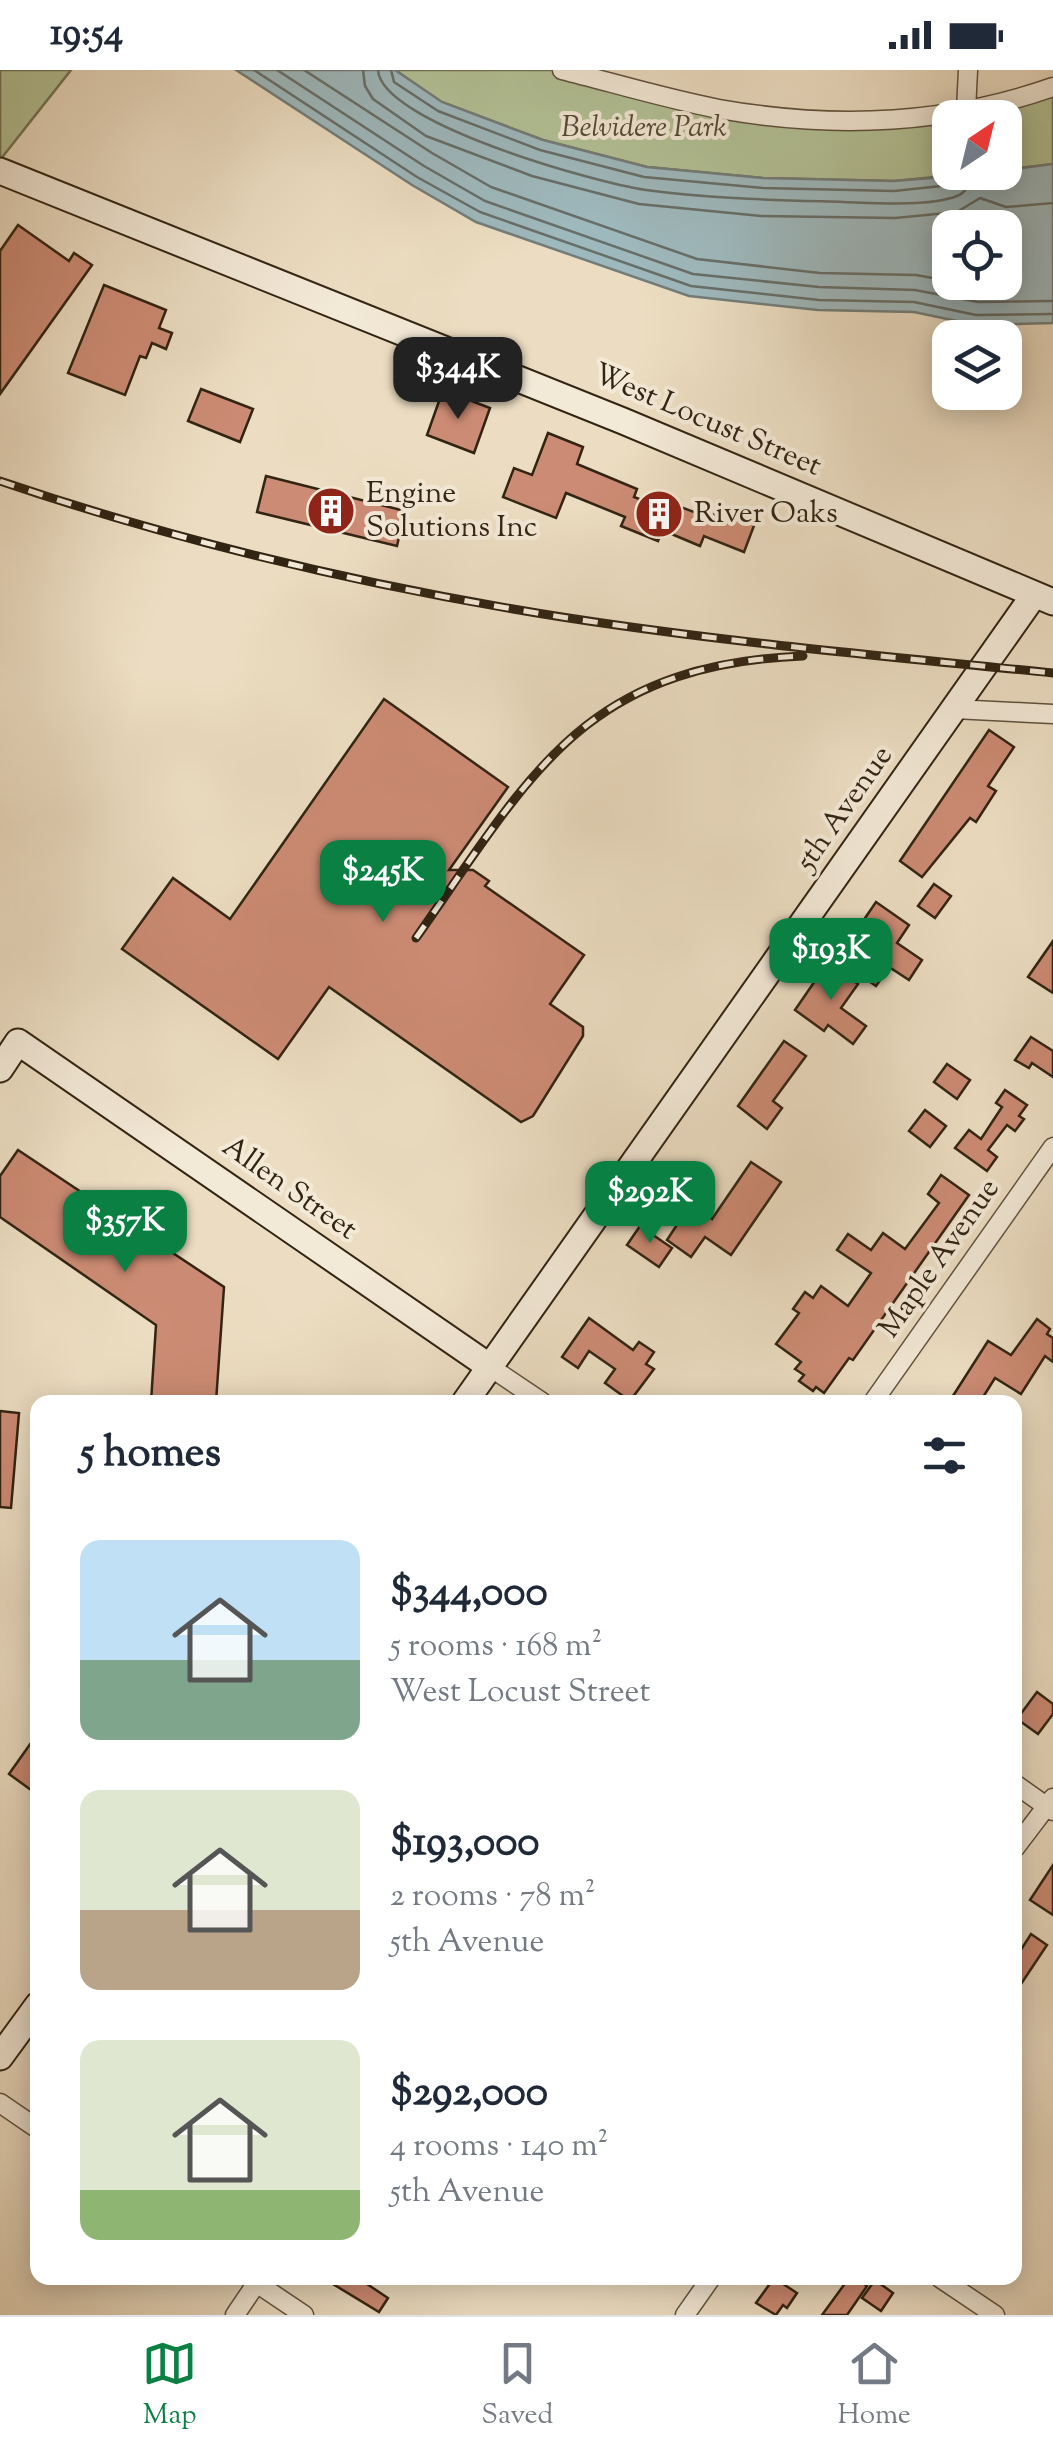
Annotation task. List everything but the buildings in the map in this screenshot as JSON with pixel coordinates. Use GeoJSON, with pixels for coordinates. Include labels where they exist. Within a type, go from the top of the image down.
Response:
{"type":"FeatureCollection","features":[{"type":"Feature","properties":{"kind":"street"},"geometry":{"type":"LineString","coordinates":[[562,70],[718,108],[824,122],[896,121],[932,115]]}},
{"type":"Feature","properties":{"kind":"street"},"geometry":{"type":"LineString","coordinates":[[966,100],[968,70]]}},
{"type":"Feature","properties":{"kind":"street"},"geometry":{"type":"LineString","coordinates":[[1004,100],[1053,87]]}},
{"type":"Feature","properties":{"kind":"street","name":"West Locust Street"},"geometry":{"type":"LineString","coordinates":[[0,171],[606,414],[1044,598]]}},
{"type":"Feature","properties":{"kind":"street","name":"5th Avenue"},"geometry":{"type":"LineString","coordinates":[[470,1395],[954,709],[1044,598]]}},
{"type":"Feature","properties":{"kind":"street"},"geometry":{"type":"LineString","coordinates":[[954,709],[1053,714]]}},
{"type":"Feature","properties":{"kind":"street"},"geometry":{"type":"LineString","coordinates":[[0,1070],[9,1036]]}},
{"type":"Feature","properties":{"kind":"street","name":"Allen Street"},"geometry":{"type":"LineString","coordinates":[[9,1036],[532,1395]]}},
{"type":"Feature","properties":{"kind":"street","name":"Maple Avenue"},"geometry":{"type":"LineString","coordinates":[[878,1395],[1053,1147]]}},
{"type":"Feature","properties":{"kind":"street"},"geometry":{"type":"LineString","coordinates":[[1022,1788],[1051,1805],[1022,1840]]}},
{"type":"Feature","properties":{"kind":"street"},"geometry":{"type":"LineString","coordinates":[[0,2057],[30,2016]]}},
{"type":"Feature","properties":{"kind":"street"},"geometry":{"type":"LineString","coordinates":[[0,2103],[30,2124]]}},
{"type":"Feature","properties":{"kind":"street"},"geometry":{"type":"LineString","coordinates":[[235,2315],[252,2285]]}},
{"type":"Feature","properties":{"kind":"street"},"geometry":{"type":"LineString","coordinates":[[263,2285],[304,2315]]}},
{"type":"Feature","properties":{"kind":"street"},"geometry":{"type":"LineString","coordinates":[[685,2315],[706,2285]]}},
{"type":"Feature","properties":{"kind":"street"},"geometry":{"type":"LineString","coordinates":[[950,2285],[995,2315]]}},
{"type":"Feature","properties":{"kind":"green space"},"geometry":{"type":"Polygon","coordinates":[[[0,70],[71,70],[0,160],[0,70]]]}},
{"type":"Feature","properties":{"kind":"green space","name":"Belvidere Park"},"geometry":{"type":"Polygon","coordinates":[[[395,70],[562,70],[718,108],[896,121],[932,113],[932,177],[894,181],[763,178],[647,167],[543,140],[441,102],[395,70]]]}},
{"type":"Feature","properties":{"kind":"green space","name":"Belvidere Park"},"geometry":{"type":"Polygon","coordinates":[[[1053,87],[1053,164],[1022,168],[1022,100],[993,100],[1053,87]]]}},
{"type":"Feature","properties":{"kind":"water"},"geometry":{"type":"Polygon","coordinates":[[[236,70],[395,70],[442,102],[543,140],[647,167],[763,178],[894,181],[932,178],[932,190],[1022,190],[1022,168],[1053,164],[1053,323],[952,320],[914,312],[818,310],[689,296],[476,222],[236,70]]]}},
{"type":"Feature","properties":{"kind":"railway"},"geometry":{"type":"LineString","coordinates":[[0,481],[201,542],[337,575],[474,602],[733,640],[1053,673]]}},
{"type":"Feature","properties":{"kind":"railway"},"geometry":{"type":"LineString","coordinates":[[416,938],[530,780],[569,740],[613,706],[665,681],[728,664],[803,656]]}},
{"type":"Feature","properties":{"kind":"place","name":"Engine Solutions Inc"},"geometry":{"type":"Point","coordinates":[331,511]}},
{"type":"Feature","properties":{"kind":"place","name":"River Oaks"},"geometry":{"type":"Point","coordinates":[659,514]}}]}
